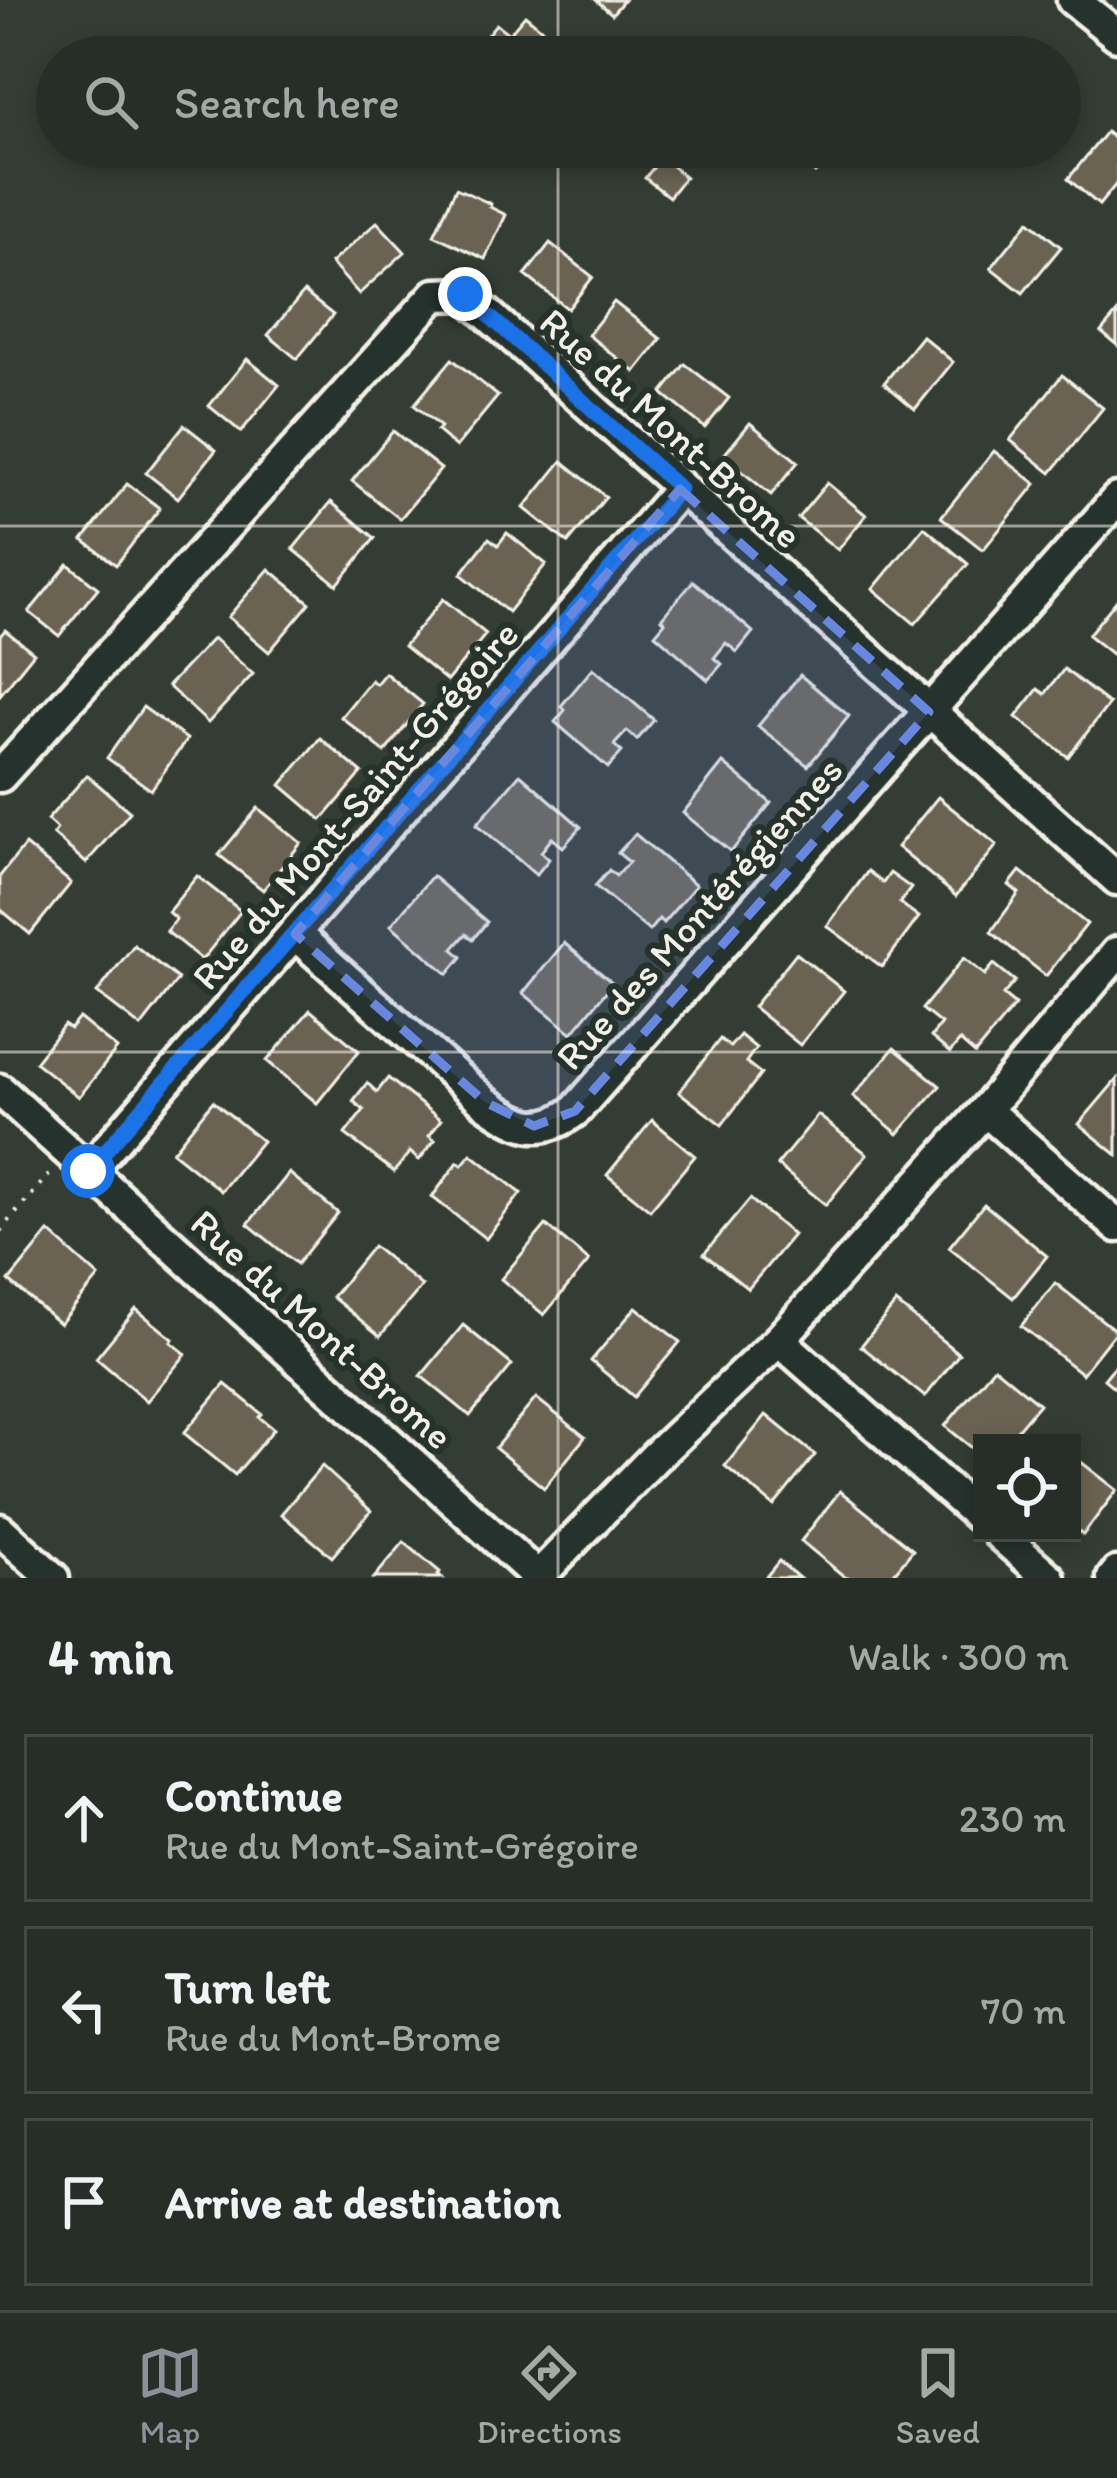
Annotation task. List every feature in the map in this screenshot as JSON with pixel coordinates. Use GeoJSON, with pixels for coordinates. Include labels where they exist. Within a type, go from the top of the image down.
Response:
{"type":"FeatureCollection","features":[{"type":"Feature","properties":{"kind":"street"},"geometry":{"type":"LineString","coordinates":[[1072,0],[1117,35]]}},
{"type":"Feature","properties":{"kind":"street","name":"Rue du Mont-Brome"},"geometry":{"type":"LineString","coordinates":[[0,776],[435,296],[465,294],[1117,879]]}},
{"type":"Feature","properties":{"kind":"street","name":"Rue du Mont-Saint-Grégoire"},"geometry":{"type":"LineString","coordinates":[[78,1162],[295,934],[680,489]]}},
{"type":"Feature","properties":{"kind":"street","name":"Rue des Montérégiennes"},"geometry":{"type":"LineString","coordinates":[[295,934],[485,1102],[510,1119],[556,1126],[575,1112],[1117,500]]}},
{"type":"Feature","properties":{"kind":"street"},"geometry":{"type":"LineString","coordinates":[[538,1577],[779,1340],[985,1111],[1117,952]]}},
{"type":"Feature","properties":{"kind":"street","name":"Rue du Mont-Brome"},"geometry":{"type":"LineString","coordinates":[[0,1090],[538,1577]]}},
{"type":"Feature","properties":{"kind":"street"},"geometry":{"type":"LineString","coordinates":[[985,1111],[1117,1226]]}},
{"type":"Feature","properties":{"kind":"street"},"geometry":{"type":"LineString","coordinates":[[779,1340],[973,1511]]}},
{"type":"Feature","properties":{"kind":"street"},"geometry":{"type":"LineString","coordinates":[[0,1530],[53,1578]]}},
{"type":"Feature","properties":{"kind":"street"},"geometry":{"type":"LineString","coordinates":[[1008,1542],[1049,1578]]}},
{"type":"Feature","properties":{"kind":"path"},"geometry":{"type":"LineString","coordinates":[[0,1231],[78,1162]]}},
{"type":"Feature","properties":{"kind":"highlighted area"},"geometry":{"type":"Polygon","coordinates":[[[680,489],[929,712],[575,1111],[534,1126],[485,1102],[295,934],[680,489]]]}},
{"type":"Feature","properties":{"kind":"building"},"geometry":{"type":"Polygon","coordinates":[[[596,0],[624,0],[612,14],[596,0]]]}},
{"type":"Feature","properties":{"kind":"building"},"geometry":{"type":"Polygon","coordinates":[[[525,15],[550,36],[486,36],[496,24],[509,34],[525,15]]]}},
{"type":"Feature","properties":{"kind":"building"},"geometry":{"type":"Polygon","coordinates":[[[1106,132],[1117,141],[1117,183],[1099,205],[1068,179],[1106,132]]]}},
{"type":"Feature","properties":{"kind":"building"},"geometry":{"type":"Polygon","coordinates":[[[653,168],[675,168],[685,177],[669,197],[645,178],[653,168]]]}},
{"type":"Feature","properties":{"kind":"building"},"geometry":{"type":"Polygon","coordinates":[[[456,188],[506,215],[485,259],[434,235],[456,188]]]}},
{"type":"Feature","properties":{"kind":"building"},"geometry":{"type":"Polygon","coordinates":[[[1029,221],[1061,247],[1023,293],[991,268],[1029,221]]]}},
{"type":"Feature","properties":{"kind":"building"},"geometry":{"type":"Polygon","coordinates":[[[377,222],[405,252],[359,294],[331,263],[377,222]]]}},
{"type":"Feature","properties":{"kind":"building"},"geometry":{"type":"Polygon","coordinates":[[[550,243],[593,277],[568,309],[525,275],[550,243]]]}},
{"type":"Feature","properties":{"kind":"building"},"geometry":{"type":"Polygon","coordinates":[[[304,292],[333,315],[297,359],[268,335],[304,292]]]}},
{"type":"Feature","properties":{"kind":"building"},"geometry":{"type":"Polygon","coordinates":[[[614,302],[661,339],[635,372],[588,335],[614,302]]]}},
{"type":"Feature","properties":{"kind":"building"},"geometry":{"type":"Polygon","coordinates":[[[1117,313],[1117,345],[1101,332],[1117,313]]]}},
{"type":"Feature","properties":{"kind":"building"},"geometry":{"type":"Polygon","coordinates":[[[922,336],[953,362],[915,409],[884,383],[922,336]]]}},
{"type":"Feature","properties":{"kind":"building"},"geometry":{"type":"Polygon","coordinates":[[[247,359],[279,385],[241,432],[209,406],[247,359]]]}},
{"type":"Feature","properties":{"kind":"building"},"geometry":{"type":"Polygon","coordinates":[[[452,359],[498,396],[456,447],[414,405],[452,359]]]}},
{"type":"Feature","properties":{"kind":"building"},"geometry":{"type":"Polygon","coordinates":[[[685,364],[729,398],[705,428],[662,393],[685,364]]]}},
{"type":"Feature","properties":{"kind":"building"},"geometry":{"type":"Polygon","coordinates":[[[1062,375],[1103,408],[1051,473],[1010,440],[1062,375]]]}},
{"type":"Feature","properties":{"kind":"building"},"geometry":{"type":"Polygon","coordinates":[[[750,423],[798,462],[771,495],[723,456],[750,423]]]}},
{"type":"Feature","properties":{"kind":"building"},"geometry":{"type":"Polygon","coordinates":[[[184,425],[216,450],[178,498],[146,473],[184,425]]]}},
{"type":"Feature","properties":{"kind":"building"},"geometry":{"type":"Polygon","coordinates":[[[393,431],[441,469],[400,519],[352,481],[393,431]]]}},
{"type":"Feature","properties":{"kind":"building"},"geometry":{"type":"Polygon","coordinates":[[[994,451],[1036,484],[983,550],[941,517],[994,451]]]}},
{"type":"Feature","properties":{"kind":"building"},"geometry":{"type":"Polygon","coordinates":[[[562,461],[606,497],[568,543],[524,508],[562,461]]]}},
{"type":"Feature","properties":{"kind":"building"},"geometry":{"type":"Polygon","coordinates":[[[827,483],[866,515],[838,550],[798,518],[827,483]]]}},
{"type":"Feature","properties":{"kind":"building"},"geometry":{"type":"Polygon","coordinates":[[[127,484],[160,508],[116,565],[83,540],[127,484]]]}},
{"type":"Feature","properties":{"kind":"building"},"geometry":{"type":"Polygon","coordinates":[[[331,502],[375,538],[337,585],[293,549],[331,502]]]}},
{"type":"Feature","properties":{"kind":"building"},"geometry":{"type":"Polygon","coordinates":[[[924,527],[968,564],[915,624],[873,589],[924,527]]]}},
{"type":"Feature","properties":{"kind":"building"},"geometry":{"type":"Polygon","coordinates":[[[507,533],[546,564],[508,612],[461,574],[489,538],[498,545],[507,533]]]}},
{"type":"Feature","properties":{"kind":"building"},"geometry":{"type":"Polygon","coordinates":[[[68,564],[98,588],[59,636],[29,612],[68,564]]]}},
{"type":"Feature","properties":{"kind":"building"},"geometry":{"type":"Polygon","coordinates":[[[269,569],[310,603],[269,652],[228,617],[269,569]]]}},
{"type":"Feature","properties":{"kind":"building"},"geometry":{"type":"Polygon","coordinates":[[[693,581],[753,632],[737,652],[726,643],[714,658],[722,664],[708,680],[655,634],[665,622],[661,619],[693,581]]]}},
{"type":"Feature","properties":{"kind":"building"},"geometry":{"type":"Polygon","coordinates":[[[443,599],[486,634],[447,681],[404,646],[443,599]]]}},
{"type":"Feature","properties":{"kind":"building"},"geometry":{"type":"Polygon","coordinates":[[[1117,600],[1117,658],[1088,635],[1117,600]]]}},
{"type":"Feature","properties":{"kind":"building"},"geometry":{"type":"Polygon","coordinates":[[[5,630],[34,653],[0,695],[0,636],[5,630]]]}},
{"type":"Feature","properties":{"kind":"building"},"geometry":{"type":"Polygon","coordinates":[[[213,638],[253,674],[208,723],[168,686],[213,638]]]}},
{"type":"Feature","properties":{"kind":"building"},"geometry":{"type":"Polygon","coordinates":[[[593,668],[654,720],[637,740],[627,731],[614,745],[622,752],[608,768],[555,722],[565,710],[561,706],[593,668]]]}},
{"type":"Feature","properties":{"kind":"building"},"geometry":{"type":"Polygon","coordinates":[[[1064,669],[1109,704],[1068,757],[1016,717],[1038,689],[1045,694],[1064,669]]]}},
{"type":"Feature","properties":{"kind":"building"},"geometry":{"type":"Polygon","coordinates":[[[385,673],[423,704],[385,752],[341,717],[371,680],[376,684],[385,673]]]}},
{"type":"Feature","properties":{"kind":"building"},"geometry":{"type":"Polygon","coordinates":[[[800,675],[849,716],[808,766],[758,726],[800,675]]]}},
{"type":"Feature","properties":{"kind":"building"},"geometry":{"type":"Polygon","coordinates":[[[143,707],[187,739],[151,790],[107,758],[143,707]]]}},
{"type":"Feature","properties":{"kind":"building"},"geometry":{"type":"Polygon","coordinates":[[[320,738],[362,773],[322,820],[281,785],[320,738]]]}},
{"type":"Feature","properties":{"kind":"building"},"geometry":{"type":"Polygon","coordinates":[[[723,763],[771,803],[731,852],[683,813],[723,763]]]}},
{"type":"Feature","properties":{"kind":"building"},"geometry":{"type":"Polygon","coordinates":[[[520,774],[581,827],[563,847],[552,838],[541,852],[549,859],[536,875],[477,824],[520,774]]]}},
{"type":"Feature","properties":{"kind":"building"},"geometry":{"type":"Polygon","coordinates":[[[87,775],[130,812],[86,863],[53,834],[57,829],[47,820],[87,775]]]}},
{"type":"Feature","properties":{"kind":"building"},"geometry":{"type":"Polygon","coordinates":[[[938,797],[997,845],[956,896],[897,847],[938,797]]]}},
{"type":"Feature","properties":{"kind":"building"},"geometry":{"type":"Polygon","coordinates":[[[258,808],[301,843],[263,890],[219,855],[258,808]]]}},
{"type":"Feature","properties":{"kind":"building"},"geometry":{"type":"Polygon","coordinates":[[[635,834],[696,885],[663,923],[659,919],[649,931],[595,886],[609,870],[616,876],[629,862],[618,853],[635,834]]]}},
{"type":"Feature","properties":{"kind":"building"},"geometry":{"type":"Polygon","coordinates":[[[25,845],[71,883],[30,934],[0,909],[0,876],[25,845]]]}},
{"type":"Feature","properties":{"kind":"building"},"geometry":{"type":"Polygon","coordinates":[[[868,871],[883,883],[890,873],[911,888],[900,903],[919,917],[882,967],[827,926],[868,871]]]}},
{"type":"Feature","properties":{"kind":"building"},"geometry":{"type":"Polygon","coordinates":[[[1020,871],[1087,924],[1046,976],[991,932],[1019,893],[1009,885],[1020,871]]]}},
{"type":"Feature","properties":{"kind":"building"},"geometry":{"type":"Polygon","coordinates":[[[197,876],[241,911],[202,960],[166,931],[176,919],[168,912],[197,876]]]}},
{"type":"Feature","properties":{"kind":"building"},"geometry":{"type":"Polygon","coordinates":[[[432,876],[487,922],[473,939],[466,934],[453,949],[462,957],[448,974],[391,925],[432,876]]]}},
{"type":"Feature","properties":{"kind":"building"},"geometry":{"type":"Polygon","coordinates":[[[564,943],[613,983],[572,1033],[523,993],[564,943]]]}},
{"type":"Feature","properties":{"kind":"building"},"geometry":{"type":"Polygon","coordinates":[[[134,945],[178,979],[141,1027],[97,993],[134,945]]]}},
{"type":"Feature","properties":{"kind":"building"},"geometry":{"type":"Polygon","coordinates":[[[796,953],[844,991],[800,1045],[753,1007],[796,953]]]}},
{"type":"Feature","properties":{"kind":"building"},"geometry":{"type":"Polygon","coordinates":[[[964,958],[985,975],[994,964],[1015,981],[1003,995],[1015,1005],[975,1054],[960,1041],[950,1053],[931,1037],[941,1024],[922,1009],[964,958]]]}},
{"type":"Feature","properties":{"kind":"building"},"geometry":{"type":"Polygon","coordinates":[[[310,1010],[359,1051],[317,1103],[267,1061],[310,1010]]]}},
{"type":"Feature","properties":{"kind":"building"},"geometry":{"type":"Polygon","coordinates":[[[79,1018],[117,1049],[79,1097],[35,1062],[64,1025],[70,1029],[79,1018]]]}},
{"type":"Feature","properties":{"kind":"building"},"geometry":{"type":"Polygon","coordinates":[[[740,1035],[756,1048],[746,1062],[761,1074],[722,1125],[679,1092],[720,1039],[730,1047],[740,1035]]]}},
{"type":"Feature","properties":{"kind":"building"},"geometry":{"type":"Polygon","coordinates":[[[894,1048],[940,1086],[898,1134],[853,1096],[894,1048]]]}},
{"type":"Feature","properties":{"kind":"building"},"geometry":{"type":"Polygon","coordinates":[[[388,1078],[441,1120],[429,1136],[435,1140],[419,1160],[410,1152],[394,1172],[345,1134],[364,1110],[353,1101],[367,1083],[377,1092],[388,1078]]]}},
{"type":"Feature","properties":{"kind":"building"},"geometry":{"type":"Polygon","coordinates":[[[1117,1079],[1117,1155],[1079,1124],[1117,1079]]]}},
{"type":"Feature","properties":{"kind":"building"},"geometry":{"type":"Polygon","coordinates":[[[213,1101],[262,1141],[221,1191],[172,1152],[213,1101]]]}},
{"type":"Feature","properties":{"kind":"building"},"geometry":{"type":"Polygon","coordinates":[[[818,1115],[867,1154],[826,1205],[777,1165],[818,1115]]]}},
{"type":"Feature","properties":{"kind":"building"},"geometry":{"type":"Polygon","coordinates":[[[652,1120],[695,1156],[650,1210],[607,1175],[652,1120]]]}},
{"type":"Feature","properties":{"kind":"building"},"geometry":{"type":"Polygon","coordinates":[[[471,1154],[521,1193],[486,1239],[432,1197],[458,1162],[462,1165],[471,1154]]]}},
{"type":"Feature","properties":{"kind":"building"},"geometry":{"type":"Polygon","coordinates":[[[289,1173],[338,1213],[297,1264],[248,1224],[289,1173]]]}},
{"type":"Feature","properties":{"kind":"building"},"geometry":{"type":"Polygon","coordinates":[[[750,1199],[793,1235],[748,1289],[704,1254],[750,1199]]]}},
{"type":"Feature","properties":{"kind":"building"},"geometry":{"type":"Polygon","coordinates":[[[984,1204],[1047,1256],[1013,1298],[949,1247],[984,1204]]]}},
{"type":"Feature","properties":{"kind":"building"},"geometry":{"type":"Polygon","coordinates":[[[546,1225],[589,1261],[544,1315],[501,1279],[546,1225]]]}},
{"type":"Feature","properties":{"kind":"building"},"geometry":{"type":"Polygon","coordinates":[[[49,1232],[99,1277],[60,1324],[9,1281],[49,1232]]]}},
{"type":"Feature","properties":{"kind":"building"},"geometry":{"type":"Polygon","coordinates":[[[373,1246],[422,1286],[380,1336],[332,1297],[373,1246]]]}},
{"type":"Feature","properties":{"kind":"building"},"geometry":{"type":"Polygon","coordinates":[[[1055,1283],[1116,1331],[1082,1374],[1021,1326],[1055,1283]]]}},
{"type":"Feature","properties":{"kind":"building"},"geometry":{"type":"Polygon","coordinates":[[[896,1303],[959,1354],[925,1397],[861,1346],[896,1303]]]}},
{"type":"Feature","properties":{"kind":"building"},"geometry":{"type":"Polygon","coordinates":[[[636,1307],[680,1342],[634,1397],[591,1361],[636,1307]]]}},
{"type":"Feature","properties":{"kind":"building"},"geometry":{"type":"Polygon","coordinates":[[[136,1309],[186,1354],[147,1401],[96,1358],[136,1309]]]}},
{"type":"Feature","properties":{"kind":"building"},"geometry":{"type":"Polygon","coordinates":[[[463,1325],[512,1365],[470,1416],[421,1376],[463,1325]]]}},
{"type":"Feature","properties":{"kind":"building"},"geometry":{"type":"Polygon","coordinates":[[[1117,1363],[1117,1390],[1104,1379],[1117,1363]]]}},
{"type":"Feature","properties":{"kind":"building"},"geometry":{"type":"Polygon","coordinates":[[[994,1367],[1039,1404],[1014,1434],[973,1434],[973,1449],[945,1426],[994,1367]]]}},
{"type":"Feature","properties":{"kind":"building"},"geometry":{"type":"Polygon","coordinates":[[[225,1384],[274,1429],[235,1475],[184,1433],[225,1384]]]}},
{"type":"Feature","properties":{"kind":"building"},"geometry":{"type":"Polygon","coordinates":[[[536,1398],[585,1437],[544,1488],[495,1448],[536,1398]]]}},
{"type":"Feature","properties":{"kind":"building"},"geometry":{"type":"Polygon","coordinates":[[[766,1415],[815,1455],[774,1506],[725,1466],[766,1415]]]}},
{"type":"Feature","properties":{"kind":"building"},"geometry":{"type":"Polygon","coordinates":[[[1081,1462],[1117,1490],[1081,1534],[1081,1462]]]}},
{"type":"Feature","properties":{"kind":"building"},"geometry":{"type":"Polygon","coordinates":[[[322,1466],[371,1511],[332,1557],[281,1514],[322,1466]]]}},
{"type":"Feature","properties":{"kind":"building"},"geometry":{"type":"Polygon","coordinates":[[[840,1491],[913,1550],[890,1578],[846,1578],[801,1541],[840,1491]]]}},
{"type":"Feature","properties":{"kind":"building"},"geometry":{"type":"Polygon","coordinates":[[[404,1542],[440,1572],[442,1578],[374,1578],[404,1542]]]}},
{"type":"Feature","properties":{"kind":"building"},"geometry":{"type":"Polygon","coordinates":[[[779,1561],[799,1578],[765,1578],[779,1561]]]}},
{"type":"Feature","properties":{"kind":"route"},"geometry":{"type":"LineString","coordinates":[[88,1171],[680,489],[465,294]]}}]}
